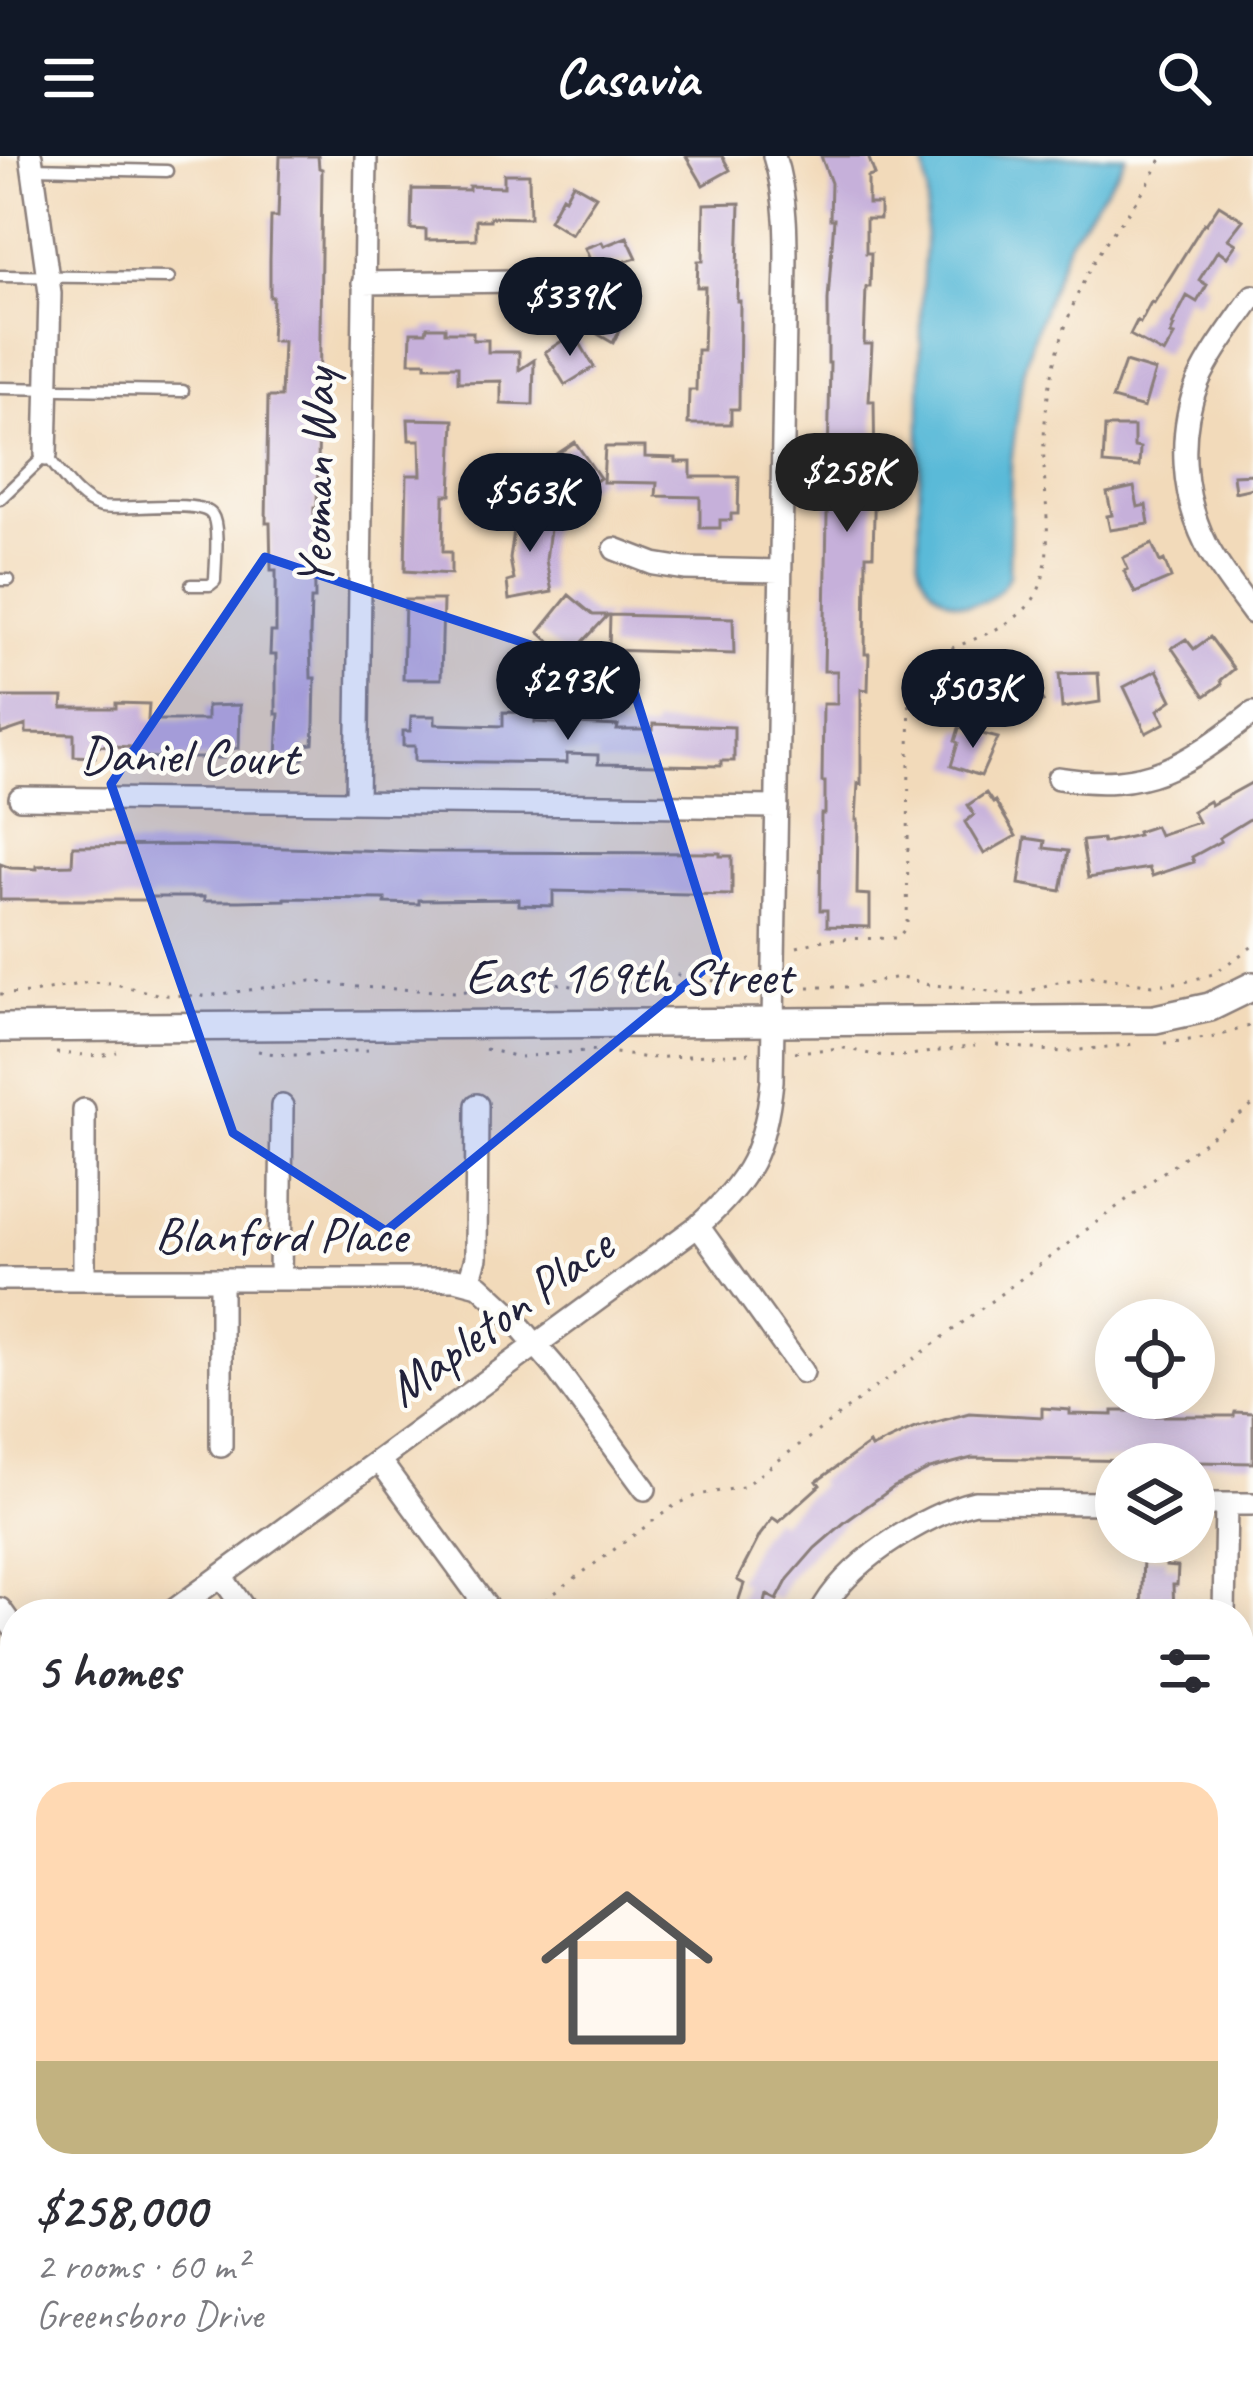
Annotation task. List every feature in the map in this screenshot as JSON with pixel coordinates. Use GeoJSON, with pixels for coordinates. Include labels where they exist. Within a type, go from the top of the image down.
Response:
{"type":"FeatureCollection","features":[{"type":"Feature","properties":{"kind":"street","name":"Yeoman Way"},"geometry":{"type":"LineString","coordinates":[[357,802],[366,156]]}},
{"type":"Feature","properties":{"kind":"street","name":"Mapleton Place"},"geometry":{"type":"LineString","coordinates":[[190,1599],[698,1226],[736,1190],[750,1168],[766,1122],[773,1021],[785,213],[774,156]]}},
{"type":"Feature","properties":{"kind":"street"},"geometry":{"type":"LineString","coordinates":[[32,162],[50,293],[46,455]]}},
{"type":"Feature","properties":{"kind":"street"},"geometry":{"type":"LineString","coordinates":[[363,283],[520,281]]}},
{"type":"Feature","properties":{"kind":"street"},"geometry":{"type":"LineString","coordinates":[[1253,296],[1199,379],[1185,448],[1190,498],[1206,544],[1253,613]]}},
{"type":"Feature","properties":{"kind":"street"},"geometry":{"type":"LineString","coordinates":[[615,549],[654,564],[686,569],[780,571]]}},
{"type":"Feature","properties":{"kind":"street"},"geometry":{"type":"LineString","coordinates":[[1058,778],[1112,784],[1161,772],[1195,755],[1253,713]]}},
{"type":"Feature","properties":{"kind":"street","name":"Daniel Court"},"geometry":{"type":"LineString","coordinates":[[20,797],[777,808]]}},
{"type":"Feature","properties":{"kind":"street","name":"East 169th Street"},"geometry":{"type":"LineString","coordinates":[[0,1028],[1155,1019],[1210,1007],[1253,987]]}},
{"type":"Feature","properties":{"kind":"street"},"geometry":{"type":"LineString","coordinates":[[280,1279],[282,1106]]}},
{"type":"Feature","properties":{"kind":"street"},"geometry":{"type":"LineString","coordinates":[[469,1282],[476,1258],[476,1106]]}},
{"type":"Feature","properties":{"kind":"street"},"geometry":{"type":"LineString","coordinates":[[84,1110],[84,1278]]}},
{"type":"Feature","properties":{"kind":"street"},"geometry":{"type":"LineString","coordinates":[[698,1226],[802,1372]]}},
{"type":"Feature","properties":{"kind":"street","name":"Blanford Place"},"geometry":{"type":"LineString","coordinates":[[0,1279],[469,1282],[485,1290],[536,1344],[645,1489]]}},
{"type":"Feature","properties":{"kind":"street"},"geometry":{"type":"LineString","coordinates":[[221,1280],[221,1446]]}},
{"type":"Feature","properties":{"kind":"street"},"geometry":{"type":"LineString","coordinates":[[380,1460],[480,1599]]}},
{"type":"Feature","properties":{"kind":"street"},"geometry":{"type":"LineString","coordinates":[[830,1599],[859,1568],[952,1507],[975,1502],[1095,1503]]}},
{"type":"Feature","properties":{"kind":"street"},"geometry":{"type":"LineString","coordinates":[[1215,1504],[1253,1504]]}},
{"type":"Feature","properties":{"kind":"street"},"geometry":{"type":"LineString","coordinates":[[1224,1599],[1226,1504]]}},
{"type":"Feature","properties":{"kind":"street"},"geometry":{"type":"LineString","coordinates":[[221,1576],[237,1599]]}},
{"type":"Feature","properties":{"kind":"lane"},"geometry":{"type":"LineString","coordinates":[[32,162],[167,171]]}},
{"type":"Feature","properties":{"kind":"lane"},"geometry":{"type":"LineString","coordinates":[[0,276],[169,278]]}},
{"type":"Feature","properties":{"kind":"lane"},"geometry":{"type":"LineString","coordinates":[[0,388],[183,391]]}},
{"type":"Feature","properties":{"kind":"lane"},"geometry":{"type":"LineString","coordinates":[[0,499],[46,455],[82,498],[100,507],[205,509],[215,523],[215,581],[191,585]]}},
{"type":"Feature","properties":{"kind":"path"},"geometry":{"type":"LineString","coordinates":[[797,947],[827,939],[898,938],[907,926],[913,666],[1009,622],[1031,603],[1042,584],[1051,382],[1082,285],[1162,156]]}},
{"type":"Feature","properties":{"kind":"path"},"geometry":{"type":"LineString","coordinates":[[0,994],[89,982],[161,995],[207,996],[311,981],[456,992],[524,978],[599,987],[678,975],[773,989],[853,987],[898,977],[928,985],[1021,994],[1053,982],[1093,976],[1154,985],[1185,982],[1214,974],[1253,946]]}},
{"type":"Feature","properties":{"kind":"path"},"geometry":{"type":"LineString","coordinates":[[1158,1043],[1215,1037],[1251,1027],[1253,1037]]}},
{"type":"Feature","properties":{"kind":"path"},"geometry":{"type":"LineString","coordinates":[[472,1046],[519,1057],[596,1049],[647,1058],[844,1048],[903,1056],[982,1045],[1061,1052],[1138,1044]]}},
{"type":"Feature","properties":{"kind":"path"},"geometry":{"type":"LineString","coordinates":[[258,1051],[313,1055],[379,1049]]}},
{"type":"Feature","properties":{"kind":"path"},"geometry":{"type":"LineString","coordinates":[[51,1052],[100,1056],[128,1050]]}},
{"type":"Feature","properties":{"kind":"path"},"geometry":{"type":"LineString","coordinates":[[547,1599],[675,1505],[698,1495],[743,1487],[1253,1105]]}},
{"type":"Feature","properties":{"kind":"highlighted area"},"geometry":{"type":"Polygon","coordinates":[[[265,557],[630,678],[718,958],[386,1231],[233,1133],[111,784],[265,557]]]}},
{"type":"Feature","properties":{"kind":"water"},"geometry":{"type":"Polygon","coordinates":[[[923,156],[1126,156],[1069,240],[1033,337],[1023,371],[1011,462],[1009,575],[989,599],[976,603],[961,603],[935,591],[919,562],[921,311],[928,193],[923,156]]]}},
{"type":"Feature","properties":{"kind":"building"},"geometry":{"type":"Polygon","coordinates":[[[280,156],[318,156],[322,169],[315,599],[311,599],[310,637],[314,724],[313,744],[304,745],[303,759],[277,758],[276,655],[270,655],[271,632],[276,632],[276,570],[271,570],[270,523],[266,523],[268,397],[281,397],[283,341],[271,341],[270,260],[271,217],[278,217],[280,156]]]}},
{"type":"Feature","properties":{"kind":"building"},"geometry":{"type":"Polygon","coordinates":[[[686,156],[722,156],[730,170],[703,185],[686,156]]]}},
{"type":"Feature","properties":{"kind":"building"},"geometry":{"type":"Polygon","coordinates":[[[821,156],[868,156],[875,175],[868,177],[868,204],[880,204],[880,219],[866,219],[866,253],[871,253],[864,344],[872,344],[869,401],[874,401],[875,474],[873,555],[866,555],[868,690],[861,689],[861,784],[856,820],[857,894],[870,895],[870,927],[827,926],[827,910],[820,910],[821,814],[825,814],[823,704],[837,704],[837,671],[824,671],[828,300],[834,219],[830,219],[831,183],[821,156]]]}},
{"type":"Feature","properties":{"kind":"building"},"geometry":{"type":"Polygon","coordinates":[[[504,174],[529,174],[530,218],[476,220],[476,239],[426,240],[426,230],[411,229],[412,189],[504,187],[504,174]]]}},
{"type":"Feature","properties":{"kind":"building"},"geometry":{"type":"Polygon","coordinates":[[[573,183],[596,196],[571,234],[549,220],[573,183]]]}},
{"type":"Feature","properties":{"kind":"building"},"geometry":{"type":"Polygon","coordinates":[[[740,203],[739,409],[731,409],[731,424],[688,424],[689,390],[696,390],[697,350],[703,350],[705,287],[697,287],[698,261],[703,261],[704,204],[740,203]]]}},
{"type":"Feature","properties":{"kind":"building"},"geometry":{"type":"Polygon","coordinates":[[[1219,205],[1243,220],[1228,239],[1236,244],[1227,257],[1218,250],[1199,280],[1207,285],[1197,302],[1187,296],[1164,354],[1130,335],[1219,205]]]}},
{"type":"Feature","properties":{"kind":"building"},"geometry":{"type":"Polygon","coordinates":[[[627,237],[637,258],[594,270],[585,248],[627,237]]]}},
{"type":"Feature","properties":{"kind":"building"},"geometry":{"type":"Polygon","coordinates":[[[600,296],[629,311],[613,343],[582,325],[600,296]]]}},
{"type":"Feature","properties":{"kind":"building"},"geometry":{"type":"Polygon","coordinates":[[[427,327],[473,332],[473,340],[488,340],[488,352],[519,352],[519,370],[534,360],[533,405],[501,404],[501,381],[458,382],[458,366],[410,362],[411,332],[426,332],[427,327]]]}},
{"type":"Feature","properties":{"kind":"building"},"geometry":{"type":"Polygon","coordinates":[[[574,333],[594,367],[565,385],[545,352],[574,333]]]}},
{"type":"Feature","properties":{"kind":"building"},"geometry":{"type":"Polygon","coordinates":[[[1125,362],[1155,371],[1144,408],[1112,399],[1125,362]]]}},
{"type":"Feature","properties":{"kind":"building"},"geometry":{"type":"Polygon","coordinates":[[[408,419],[454,420],[451,495],[444,495],[443,552],[451,552],[451,574],[405,571],[407,475],[421,475],[420,440],[409,440],[408,419]]]}},
{"type":"Feature","properties":{"kind":"building"},"geometry":{"type":"Polygon","coordinates":[[[1105,427],[1134,427],[1139,467],[1103,464],[1105,427]]]}},
{"type":"Feature","properties":{"kind":"building"},"geometry":{"type":"Polygon","coordinates":[[[575,442],[600,478],[568,500],[548,460],[575,442]]]}},
{"type":"Feature","properties":{"kind":"building"},"geometry":{"type":"Polygon","coordinates":[[[605,447],[645,447],[645,457],[691,462],[691,477],[739,477],[738,514],[720,520],[720,528],[700,528],[700,497],[656,496],[657,483],[603,482],[605,447]]]}},
{"type":"Feature","properties":{"kind":"building"},"geometry":{"type":"Polygon","coordinates":[[[1253,474],[1253,488],[1235,492],[1233,475],[1253,474]]]}},
{"type":"Feature","properties":{"kind":"building"},"geometry":{"type":"Polygon","coordinates":[[[1134,487],[1138,507],[1146,505],[1149,524],[1110,530],[1107,493],[1134,487]]]}},
{"type":"Feature","properties":{"kind":"building"},"geometry":{"type":"Polygon","coordinates":[[[517,509],[552,513],[546,560],[552,592],[509,600],[507,582],[514,580],[510,559],[517,509]]]}},
{"type":"Feature","properties":{"kind":"building"},"geometry":{"type":"Polygon","coordinates":[[[1152,544],[1171,578],[1135,593],[1123,558],[1152,544]]]}},
{"type":"Feature","properties":{"kind":"building"},"geometry":{"type":"Polygon","coordinates":[[[569,595],[593,615],[608,615],[568,658],[539,632],[569,595]]]}},
{"type":"Feature","properties":{"kind":"building"},"geometry":{"type":"Polygon","coordinates":[[[405,600],[443,600],[441,679],[403,679],[405,600]]]}},
{"type":"Feature","properties":{"kind":"building"},"geometry":{"type":"Polygon","coordinates":[[[610,615],[733,618],[734,654],[609,650],[610,615]]]}},
{"type":"Feature","properties":{"kind":"building"},"geometry":{"type":"Polygon","coordinates":[[[1210,637],[1234,669],[1205,696],[1172,648],[1186,639],[1194,649],[1210,637]]]}},
{"type":"Feature","properties":{"kind":"building"},"geometry":{"type":"Polygon","coordinates":[[[1157,670],[1172,700],[1158,710],[1165,723],[1146,733],[1124,687],[1157,670]]]}},
{"type":"Feature","properties":{"kind":"building"},"geometry":{"type":"Polygon","coordinates":[[[1028,673],[1043,701],[1010,723],[991,686],[1028,673]]]}},
{"type":"Feature","properties":{"kind":"building"},"geometry":{"type":"Polygon","coordinates":[[[1098,673],[1100,702],[1062,708],[1059,674],[1098,673]]]}},
{"type":"Feature","properties":{"kind":"building"},"geometry":{"type":"Polygon","coordinates":[[[0,697],[63,697],[62,708],[149,704],[148,720],[207,720],[207,706],[240,705],[239,748],[224,749],[224,758],[160,758],[130,756],[130,747],[95,745],[95,757],[74,756],[74,734],[26,733],[26,725],[0,734],[0,697]]]}},
{"type":"Feature","properties":{"kind":"building"},"geometry":{"type":"Polygon","coordinates":[[[503,712],[535,713],[535,722],[618,726],[617,730],[653,730],[653,724],[734,727],[734,761],[721,761],[721,766],[598,764],[598,755],[567,754],[567,763],[415,761],[415,746],[403,746],[403,731],[410,731],[411,716],[435,716],[435,724],[503,726],[503,712]]]}},
{"type":"Feature","properties":{"kind":"building"},"geometry":{"type":"Polygon","coordinates":[[[959,728],[998,738],[981,776],[951,766],[959,728]]]}},
{"type":"Feature","properties":{"kind":"building"},"geometry":{"type":"Polygon","coordinates":[[[1253,782],[1253,817],[1192,857],[1194,862],[1152,876],[1149,868],[1088,878],[1082,841],[1102,839],[1103,843],[1155,826],[1159,835],[1198,822],[1192,811],[1253,782]]]}},
{"type":"Feature","properties":{"kind":"building"},"geometry":{"type":"Polygon","coordinates":[[[986,793],[1016,836],[984,854],[965,822],[974,815],[968,805],[986,793]]]}},
{"type":"Feature","properties":{"kind":"building"},"geometry":{"type":"Polygon","coordinates":[[[1025,838],[1045,841],[1044,848],[1068,851],[1061,891],[1019,884],[1025,838]]]}},
{"type":"Feature","properties":{"kind":"building"},"geometry":{"type":"Polygon","coordinates":[[[73,846],[720,853],[732,856],[732,895],[553,891],[553,906],[519,905],[519,899],[419,900],[419,904],[385,903],[385,899],[204,901],[204,897],[0,900],[0,864],[37,869],[72,865],[73,846]]]}},
{"type":"Feature","properties":{"kind":"building"},"geometry":{"type":"Polygon","coordinates":[[[1042,1408],[1095,1415],[1095,1419],[1215,1419],[1235,1412],[1253,1413],[1253,1463],[1215,1462],[1215,1443],[1095,1443],[1095,1460],[972,1458],[930,1469],[894,1487],[845,1522],[815,1548],[778,1599],[767,1595],[766,1599],[739,1599],[744,1584],[737,1580],[760,1535],[773,1518],[779,1522],[820,1485],[817,1481],[869,1444],[871,1448],[915,1428],[969,1413],[1042,1417],[1042,1408]]]}},
{"type":"Feature","properties":{"kind":"building"},"geometry":{"type":"Polygon","coordinates":[[[1143,1563],[1178,1567],[1173,1599],[1142,1599],[1143,1563]]]}}]}
